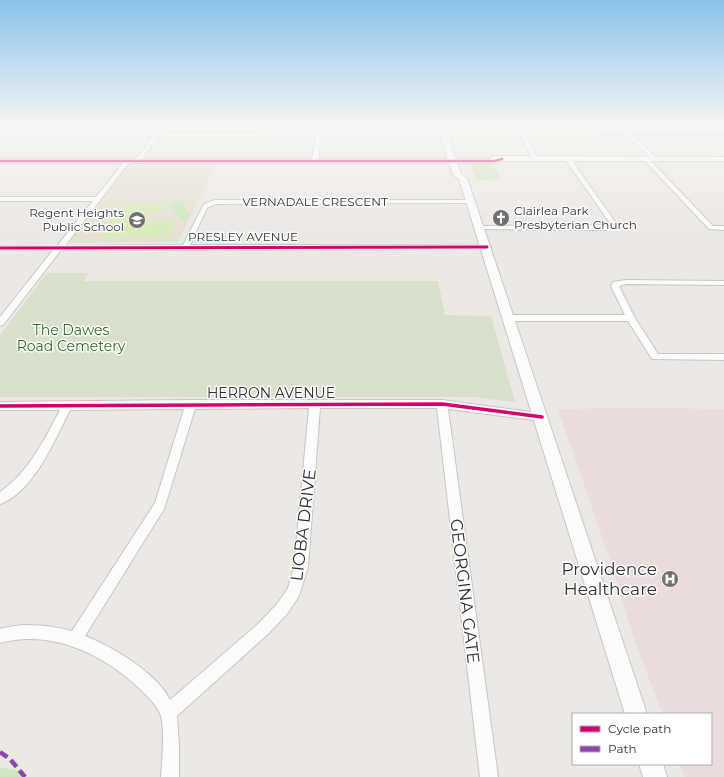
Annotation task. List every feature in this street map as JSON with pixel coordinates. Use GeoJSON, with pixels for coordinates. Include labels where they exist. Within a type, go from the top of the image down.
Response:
{"type":"FeatureCollection","features":[{"type":"Feature","properties":{"kind":"main road"},"geometry":{"type":"LineString","coordinates":[[457,161],[457,175],[463,178],[487,247],[636,713]]}},
{"type":"Feature","properties":{"kind":"main road"},"geometry":{"type":"LineString","coordinates":[[651,765],[656,777]]}},
{"type":"Feature","properties":{"kind":"street"},"geometry":{"type":"LineString","coordinates":[[0,323],[4,314],[60,248],[125,164],[132,161]]}},
{"type":"Feature","properties":{"kind":"street"},"geometry":{"type":"LineString","coordinates":[[480,228],[606,228],[612,226],[613,223],[570,161]]}},
{"type":"Feature","properties":{"kind":"street"},"geometry":{"type":"LineString","coordinates":[[648,161],[711,228],[724,228]]}},
{"type":"Feature","properties":{"kind":"street"},"geometry":{"type":"LineString","coordinates":[[0,199],[98,199]]}},
{"type":"Feature","properties":{"kind":"street","name":"VERNADALE CRESCENT"},"geometry":{"type":"LineString","coordinates":[[186,247],[204,208],[206,205],[215,202],[471,202]]}},
{"type":"Feature","properties":{"kind":"street","name":"PRESLEY AVENUE"},"geometry":{"type":"LineString","coordinates":[[0,248],[487,247]]}},
{"type":"Feature","properties":{"kind":"street"},"geometry":{"type":"LineString","coordinates":[[724,283],[626,282],[616,284],[616,290],[655,357],[724,357]]}},
{"type":"Feature","properties":{"kind":"street"},"geometry":{"type":"LineString","coordinates":[[510,318],[631,318]]}},
{"type":"Feature","properties":{"kind":"street"},"geometry":{"type":"LineString","coordinates":[[75,639],[160,505],[191,404]]}},
{"type":"Feature","properties":{"kind":"street","name":"LIOBA DRIVE"},"geometry":{"type":"LineString","coordinates":[[168,713],[263,629],[282,609],[294,591],[301,567],[315,404]]}},
{"type":"Feature","properties":{"kind":"street","name":"HERRON AVENUE"},"geometry":{"type":"LineString","coordinates":[[0,406],[442,404],[542,417]]}},
{"type":"Feature","properties":{"kind":"street","name":"GEORGINA GATE"},"geometry":{"type":"LineString","coordinates":[[442,404],[489,777]]}},
{"type":"Feature","properties":{"kind":"street"},"geometry":{"type":"LineString","coordinates":[[0,499],[22,483],[32,470],[67,406]]}},
{"type":"Feature","properties":{"kind":"street"},"geometry":{"type":"LineString","coordinates":[[0,636],[31,632],[75,639],[108,656],[143,680],[157,695],[168,713],[172,750],[170,777]]}},
{"type":"Feature","properties":{"kind":"shaded area","name":"Regent Heights Public School"},"geometry":{"type":"Polygon","coordinates":[[[216,164],[178,242],[69,243],[128,165],[216,164]]]}},
{"type":"Feature","properties":{"kind":"shaded area","name":"Providence Healthcare"},"geometry":{"type":"Polygon","coordinates":[[[558,409],[724,409],[724,777],[685,777],[680,765],[712,765],[712,713],[663,713],[635,642],[610,560],[558,409]]]}},
{"type":"Feature","properties":{"kind":"green space"},"geometry":{"type":"Polygon","coordinates":[[[493,163],[500,179],[476,180],[471,166],[473,164],[493,163]]]}},
{"type":"Feature","properties":{"kind":"green space"},"geometry":{"type":"Polygon","coordinates":[[[184,200],[186,209],[190,213],[187,220],[181,221],[169,206],[172,201],[184,200]]]}},
{"type":"Feature","properties":{"kind":"green space"},"geometry":{"type":"Polygon","coordinates":[[[124,203],[167,203],[159,212],[140,220],[177,221],[168,237],[99,237],[124,203]]]}},
{"type":"Feature","properties":{"kind":"green space","name":"The Dawes Road Cemetery"},"geometry":{"type":"Polygon","coordinates":[[[47,273],[89,273],[84,281],[438,281],[445,315],[491,316],[515,402],[474,397],[0,397],[0,335],[47,273]]]}},
{"type":"Feature","properties":{"kind":"green space"},"geometry":{"type":"Polygon","coordinates":[[[0,767],[22,772],[27,777],[0,777],[0,767]]]}},
{"type":"Feature","properties":{"kind":"marked path"},"geometry":{"type":"LineString","coordinates":[[0,752],[10,759],[25,777]]}},
{"type":"Feature","properties":{"kind":"cycle path"},"geometry":{"type":"LineString","coordinates":[[0,248],[487,247]]}},
{"type":"Feature","properties":{"kind":"cycle path"},"geometry":{"type":"LineString","coordinates":[[0,406],[442,404],[542,417]]}},
{"type":"Feature","properties":{"kind":"place","name":"Clairlea Park Presbyterian Church"},"geometry":{"type":"Point","coordinates":[501,218]}},
{"type":"Feature","properties":{"kind":"place","name":"Regent Heights Public School"},"geometry":{"type":"Point","coordinates":[137,220]}},
{"type":"Feature","properties":{"kind":"place","name":"Providence Healthcare"},"geometry":{"type":"Point","coordinates":[670,579]}}]}
